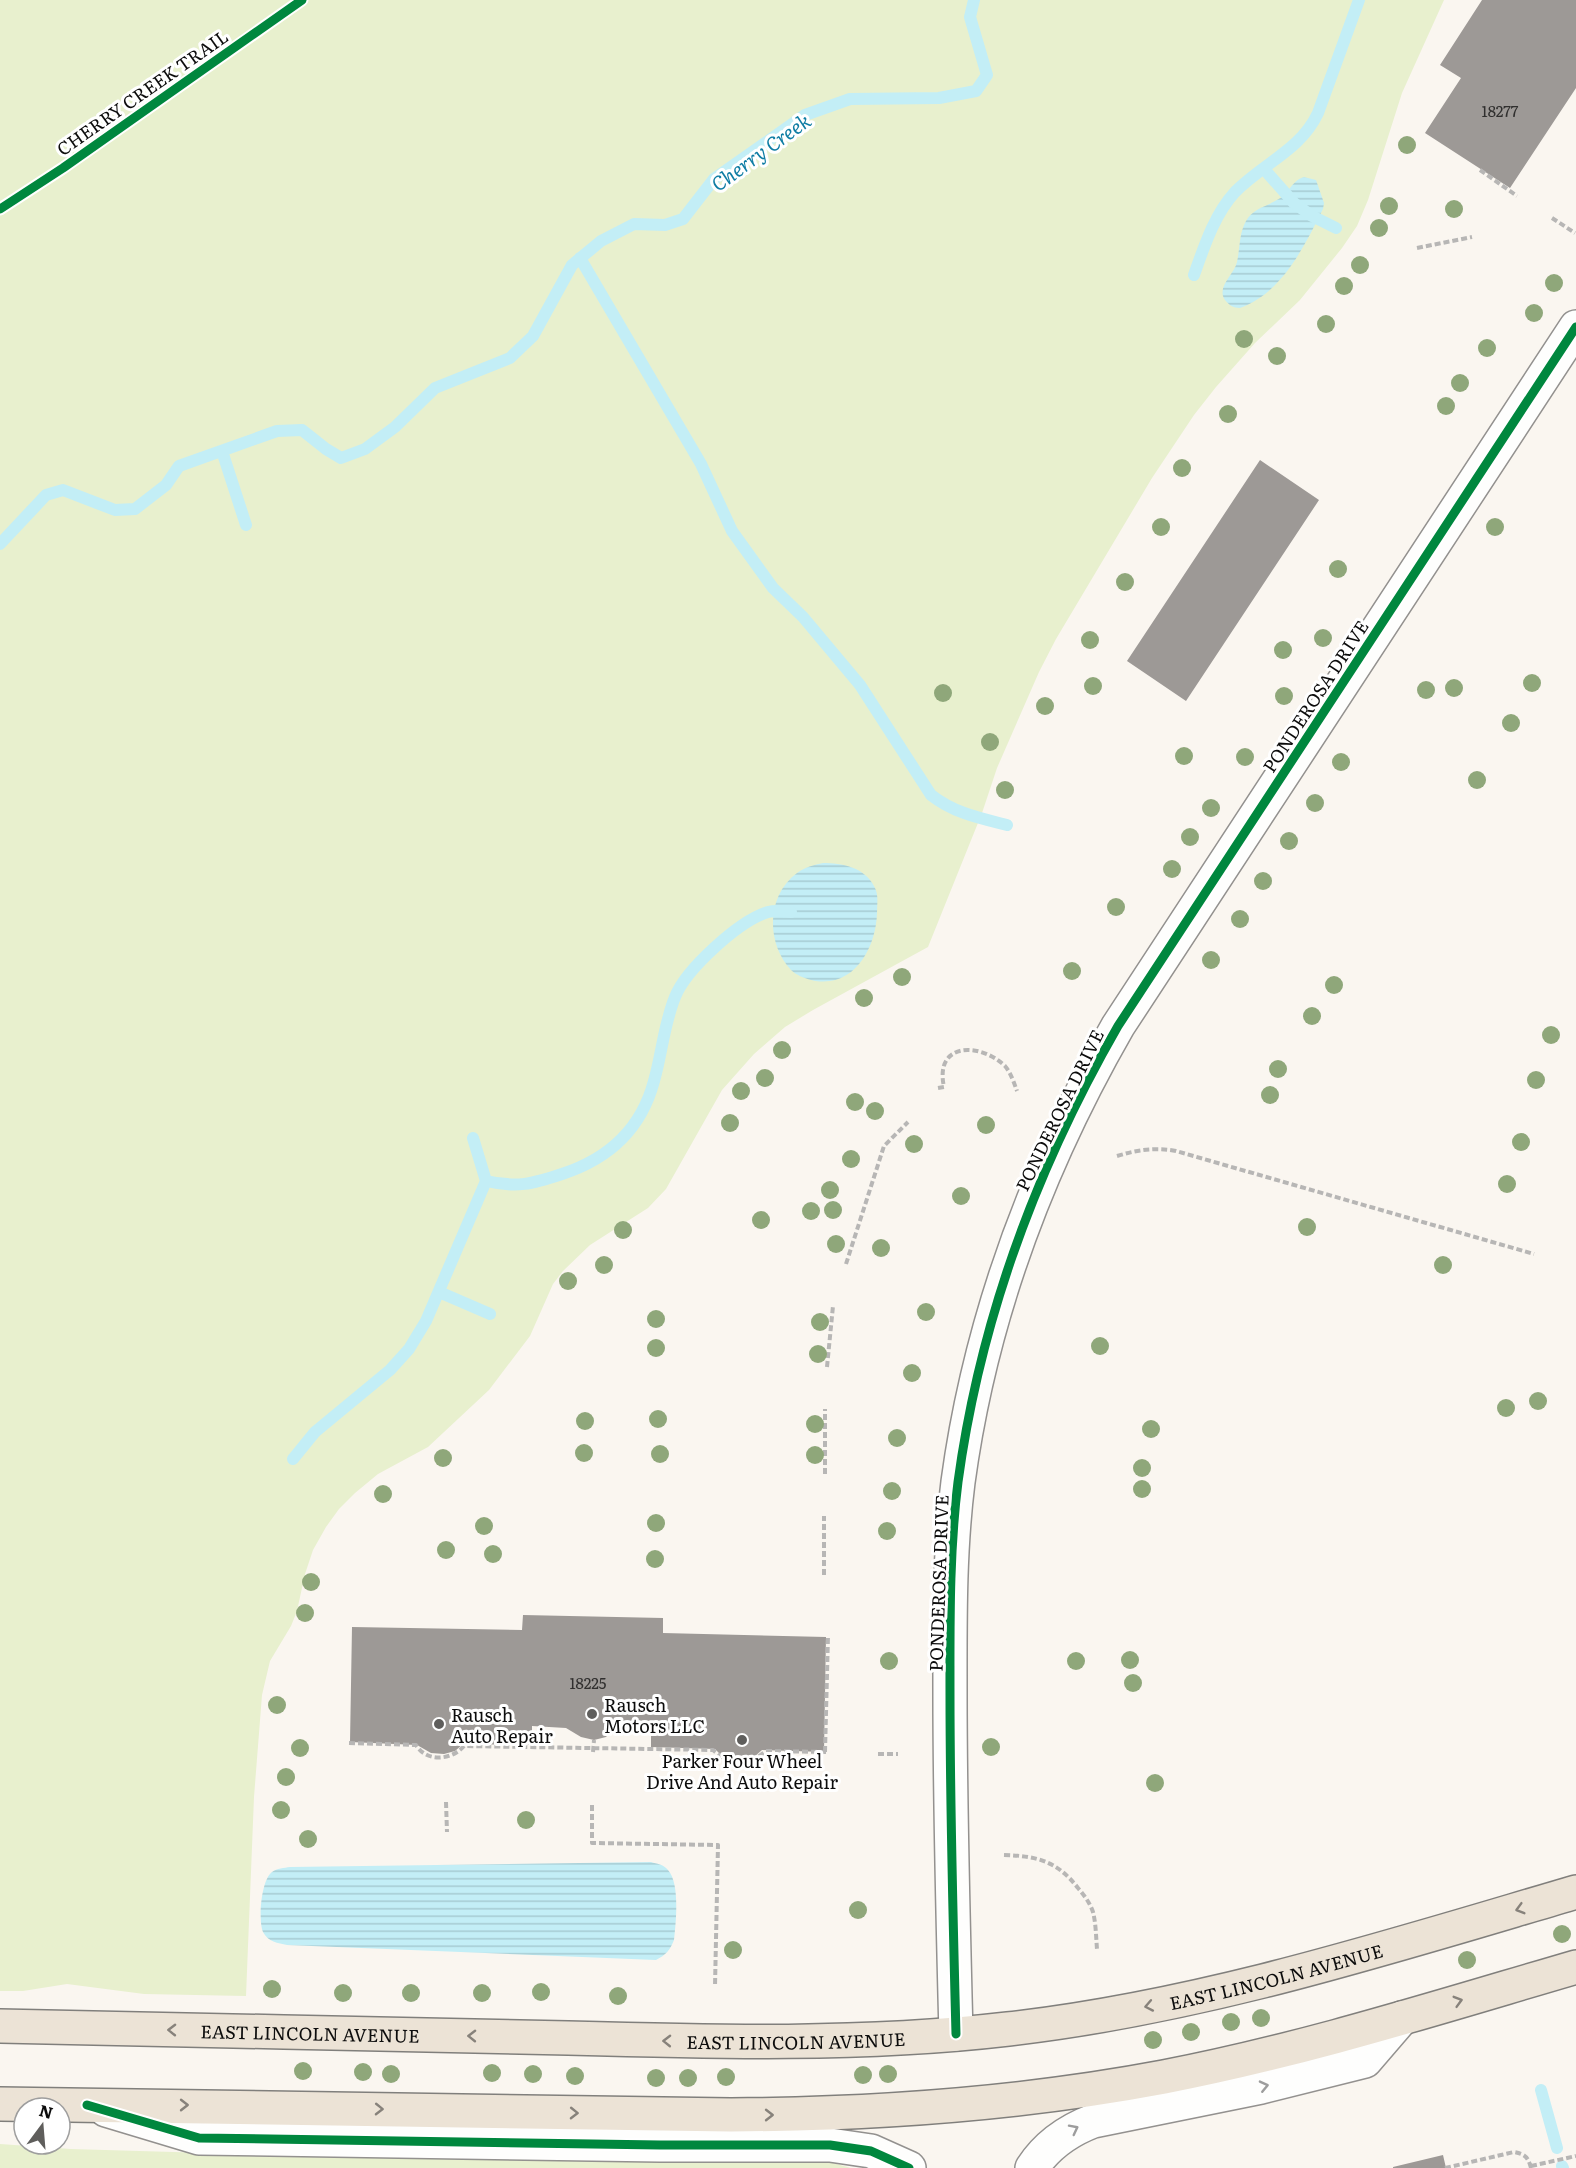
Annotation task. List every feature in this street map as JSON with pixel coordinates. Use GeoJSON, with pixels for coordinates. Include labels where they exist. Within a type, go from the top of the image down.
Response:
{"type":"FeatureCollection","features":[{"type":"Feature","properties":{"kind":"main road","name":"EAST LINCOLN AVENUE"},"geometry":{"type":"LineString","coordinates":[[0,2026],[727,2042],[877,2039],[956,2034],[1094,2016],[1229,1990],[1358,1956],[1576,1892]]}},
{"type":"Feature","properties":{"kind":"main road"},"geometry":{"type":"LineString","coordinates":[[0,2104],[731,2115],[911,2110],[1043,2096],[1156,2078],[1286,2050],[1576,1967]]}},
{"type":"Feature","properties":{"kind":"street","name":"PONDEROSA DRIVE"},"geometry":{"type":"LineString","coordinates":[[956,2034],[950,1734],[950,1601],[953,1531],[962,1462],[976,1387],[993,1315],[1012,1256],[1053,1153],[1090,1075],[1118,1026],[1576,327]]}},
{"type":"Feature","properties":{"kind":"street"},"geometry":{"type":"LineString","coordinates":[[1032,2168],[1053,2143],[1072,2130],[1093,2121],[1261,2087],[1365,2061],[1402,2018]]}},
{"type":"Feature","properties":{"kind":"street"},"geometry":{"type":"LineString","coordinates":[[87,2105],[200,2138],[830,2145],[871,2151],[909,2168]]}},
{"type":"Feature","properties":{"kind":"path"},"geometry":{"type":"LineString","coordinates":[[1480,170],[1517,196]]}},
{"type":"Feature","properties":{"kind":"path"},"geometry":{"type":"LineString","coordinates":[[1552,218],[1575,233]]}},
{"type":"Feature","properties":{"kind":"path"},"geometry":{"type":"LineString","coordinates":[[1417,248],[1472,237]]}},
{"type":"Feature","properties":{"kind":"path"},"geometry":{"type":"LineString","coordinates":[[938,1088],[944,1087],[942,1074],[947,1061],[956,1051],[966,1048],[983,1053],[1004,1066],[1017,1091]]}},
{"type":"Feature","properties":{"kind":"path"},"geometry":{"type":"LineString","coordinates":[[846,1264],[884,1146],[908,1122]]}},
{"type":"Feature","properties":{"kind":"path"},"geometry":{"type":"LineString","coordinates":[[1117,1156],[1146,1149],[1176,1151],[1534,1254]]}},
{"type":"Feature","properties":{"kind":"path"},"geometry":{"type":"LineString","coordinates":[[827,1367],[832,1306]]}},
{"type":"Feature","properties":{"kind":"path"},"geometry":{"type":"LineString","coordinates":[[825,1409],[825,1474]]}},
{"type":"Feature","properties":{"kind":"path"},"geometry":{"type":"LineString","coordinates":[[824,1516],[824,1575]]}},
{"type":"Feature","properties":{"kind":"path"},"geometry":{"type":"LineString","coordinates":[[349,1743],[416,1745],[429,1756],[447,1757],[464,1746],[593,1750],[713,1750],[725,1760],[743,1763],[753,1760],[766,1751],[826,1752],[828,1636]]}},
{"type":"Feature","properties":{"kind":"path"},"geometry":{"type":"LineString","coordinates":[[593,1750],[594,1740]]}},
{"type":"Feature","properties":{"kind":"path"},"geometry":{"type":"LineString","coordinates":[[878,1754],[898,1754]]}},
{"type":"Feature","properties":{"kind":"path"},"geometry":{"type":"LineString","coordinates":[[446,1802],[447,1832]]}},
{"type":"Feature","properties":{"kind":"path"},"geometry":{"type":"LineString","coordinates":[[592,1804],[592,1843],[718,1845],[715,1986]]}},
{"type":"Feature","properties":{"kind":"path"},"geometry":{"type":"LineString","coordinates":[[1004,1855],[1036,1858],[1052,1864],[1069,1877],[1090,1906],[1095,1923],[1097,1949]]}},
{"type":"Feature","properties":{"kind":"path"},"geometry":{"type":"LineString","coordinates":[[1445,2168],[1514,2152],[1526,2156],[1531,2167],[1576,2156]]}},
{"type":"Feature","properties":{"kind":"green space"},"geometry":{"type":"Polygon","coordinates":[[[0,0],[1444,0],[1402,93],[1368,200],[1357,226],[1300,300],[1255,343],[1194,415],[1152,478],[1056,639],[997,768],[982,813],[928,947],[785,1027],[754,1054],[722,1090],[666,1189],[648,1208],[590,1245],[563,1271],[553,1284],[530,1336],[489,1390],[428,1447],[378,1474],[355,1493],[326,1527],[313,1550],[291,1626],[270,1661],[262,1695],[254,1797],[246,1996],[144,1994],[67,1984],[23,1991],[0,1991],[0,0]]]}},
{"type":"Feature","properties":{"kind":"green space"},"geometry":{"type":"Polygon","coordinates":[[[0,2144],[12,2145],[12,2156],[72,2156],[72,2149],[208,2153],[826,2161],[851,2168],[0,2168],[0,2144]]]}},
{"type":"Feature","properties":{"kind":"water"},"geometry":{"type":"Polygon","coordinates":[[[1304,177],[1316,180],[1324,203],[1308,238],[1290,267],[1268,292],[1240,308],[1231,306],[1225,300],[1223,290],[1237,262],[1246,221],[1258,209],[1279,199],[1295,182],[1304,177]]]}},
{"type":"Feature","properties":{"kind":"water"},"geometry":{"type":"Polygon","coordinates":[[[823,863],[845,865],[858,870],[870,880],[877,892],[876,927],[867,953],[850,973],[839,979],[826,981],[811,980],[791,970],[777,947],[773,920],[779,894],[787,883],[803,869],[823,863]]]}},
{"type":"Feature","properties":{"kind":"water"},"geometry":{"type":"Polygon","coordinates":[[[651,1862],[660,1864],[668,1870],[672,1876],[676,1893],[674,1940],[667,1952],[656,1960],[287,1945],[274,1942],[263,1932],[261,1910],[265,1883],[272,1872],[283,1868],[651,1862]]]}},
{"type":"Feature","properties":{"kind":"building"},"geometry":{"type":"Polygon","coordinates":[[[1482,0],[1576,0],[1576,88],[1510,188],[1425,133],[1461,78],[1440,65],[1482,0]]]}},
{"type":"Feature","properties":{"kind":"building"},"geometry":{"type":"Polygon","coordinates":[[[1260,460],[1319,500],[1186,701],[1127,661],[1260,460]]]}},
{"type":"Feature","properties":{"kind":"building"},"geometry":{"type":"Polygon","coordinates":[[[523,1615],[663,1618],[663,1633],[826,1637],[824,1752],[762,1750],[754,1757],[741,1760],[721,1755],[715,1749],[651,1747],[651,1729],[614,1728],[606,1737],[594,1740],[581,1737],[566,1728],[532,1726],[532,1745],[463,1744],[455,1751],[444,1754],[431,1753],[417,1745],[350,1742],[352,1627],[522,1630],[523,1615]]]}},
{"type":"Feature","properties":{"kind":"building"},"geometry":{"type":"Polygon","coordinates":[[[1443,2155],[1446,2168],[1393,2168],[1393,2167],[1443,2155]]]}},
{"type":"Feature","properties":{"kind":"waterway","name":"Cherry Creek"},"geometry":{"type":"LineString","coordinates":[[0,544],[46,495],[63,490],[115,510],[135,509],[166,485],[179,466],[277,431],[302,430],[341,458],[365,449],[395,427],[435,388],[510,358],[533,336],[572,265],[601,241],[634,224],[665,225],[683,219],[714,179],[805,115],[850,99],[939,98],[976,91],[987,75],[970,17],[974,0]]}},
{"type":"Feature","properties":{"kind":"waterway"},"geometry":{"type":"LineString","coordinates":[[1194,275],[1210,232],[1228,201],[1246,182],[1291,147],[1310,126],[1318,113],[1359,0]]}},
{"type":"Feature","properties":{"kind":"waterway"},"geometry":{"type":"LineString","coordinates":[[1264,169],[1294,203],[1312,216],[1336,228]]}},
{"type":"Feature","properties":{"kind":"waterway"},"geometry":{"type":"LineString","coordinates":[[580,258],[701,464],[732,531],[773,588],[803,617],[860,685],[931,795],[958,811],[1007,825]]}},
{"type":"Feature","properties":{"kind":"waterway"},"geometry":{"type":"LineString","coordinates":[[222,451],[246,525]]}},
{"type":"Feature","properties":{"kind":"waterway"},"geometry":{"type":"LineString","coordinates":[[486,1181],[516,1184],[533,1182],[579,1168],[608,1151],[631,1128],[641,1114],[654,1081],[671,1007],[690,973],[729,935],[756,917],[768,912],[791,912]]}},
{"type":"Feature","properties":{"kind":"waterway"},"geometry":{"type":"LineString","coordinates":[[293,1459],[315,1432],[390,1370],[409,1349],[426,1321],[486,1181],[473,1138]]}},
{"type":"Feature","properties":{"kind":"waterway"},"geometry":{"type":"LineString","coordinates":[[439,1292],[490,1314]]}},
{"type":"Feature","properties":{"kind":"waterway"},"geometry":{"type":"LineString","coordinates":[[1541,2090],[1557,2148]]}},
{"type":"Feature","properties":{"kind":"cycle path","name":"CHERRY CREEK TRAIL"},"geometry":{"type":"LineString","coordinates":[[0,209],[63,168],[302,0]]}},
{"type":"Feature","properties":{"kind":"cycle path"},"geometry":{"type":"LineString","coordinates":[[956,2034],[950,1737],[950,1615],[953,1535],[958,1482],[981,1362],[1016,1246],[1062,1134],[1118,1026],[1576,327]]}},
{"type":"Feature","properties":{"kind":"cycle path"},"geometry":{"type":"LineString","coordinates":[[87,2105],[199,2138],[660,2145],[830,2145],[871,2151],[909,2168]]}},
{"type":"Feature","properties":{"kind":"place","name":"Rausch Motors LLC"},"geometry":{"type":"Point","coordinates":[592,1714]}},
{"type":"Feature","properties":{"kind":"place","name":"Rausch Auto Repair"},"geometry":{"type":"Point","coordinates":[439,1724]}},
{"type":"Feature","properties":{"kind":"place","name":"Parker Four Wheel Drive And Auto Repair"},"geometry":{"type":"Point","coordinates":[742,1740]}}]}
